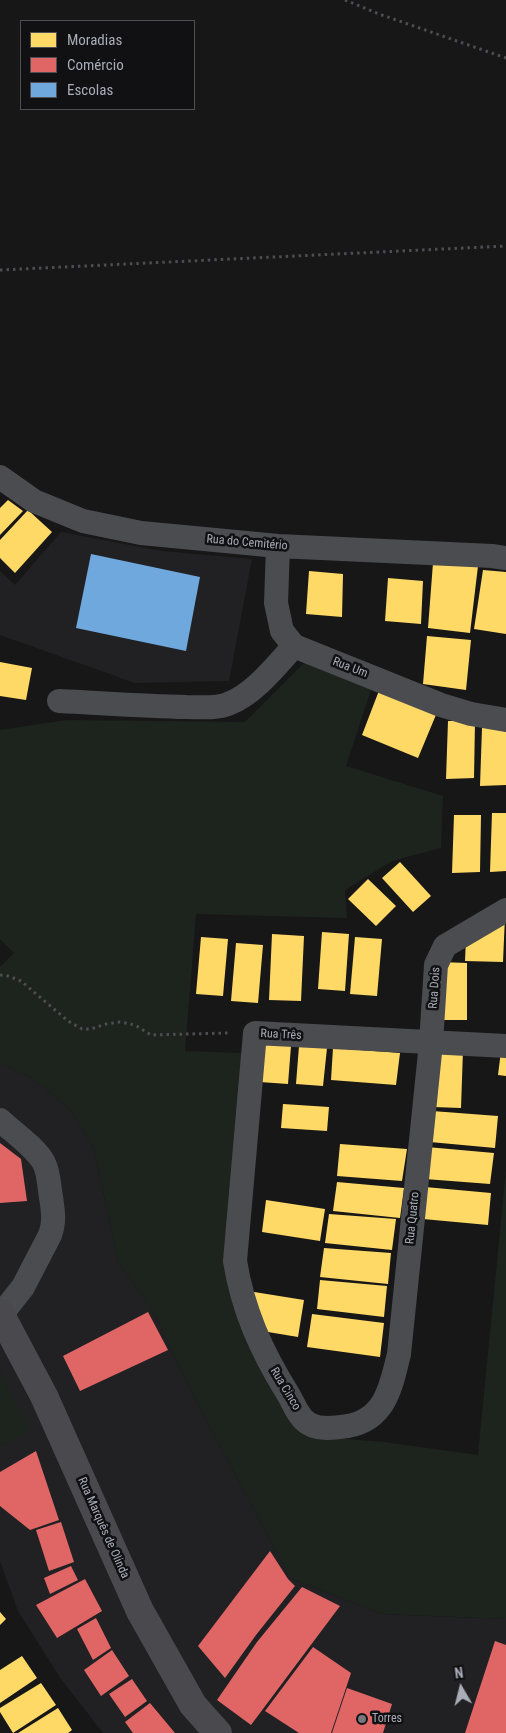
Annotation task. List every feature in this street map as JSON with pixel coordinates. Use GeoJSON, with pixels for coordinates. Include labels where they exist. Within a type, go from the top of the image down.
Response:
{"type":"FeatureCollection","features":[{"type":"Feature","properties":{"kind":"main road","name":"Rua Marquês de Olinda"},"geometry":{"type":"LineString","coordinates":[[0,1314],[44,1396],[140,1611],[193,1705],[218,1733]]}},
{"type":"Feature","properties":{"kind":"street","name":"Rua do Cemitério"},"geometry":{"type":"LineString","coordinates":[[0,477],[34,500],[83,521],[142,533],[278,546],[506,558]]}},
{"type":"Feature","properties":{"kind":"street"},"geometry":{"type":"LineString","coordinates":[[59,701],[201,707],[226,705],[244,695],[270,673],[294,646],[282,631],[276,603],[278,546]]}},
{"type":"Feature","properties":{"kind":"street","name":"Rua Um"},"geometry":{"type":"LineString","coordinates":[[294,646],[441,705],[471,714],[506,720]]}},
{"type":"Feature","properties":{"kind":"street","name":"Rua Dois"},"geometry":{"type":"LineString","coordinates":[[431,1043],[436,965],[444,946],[506,910]]}},
{"type":"Feature","properties":{"kind":"street","name":"Rua Três"},"geometry":{"type":"LineString","coordinates":[[235,1261],[255,1033],[506,1046]]}},
{"type":"Feature","properties":{"kind":"street","name":"Rua Quatro"},"geometry":{"type":"LineString","coordinates":[[390,1391],[399,1354],[431,1043]]}},
{"type":"Feature","properties":{"kind":"street","name":"Rua Marquês de Olinda"},"geometry":{"type":"LineString","coordinates":[[0,1120],[39,1156],[44,1164],[48,1174],[53,1216],[53,1226],[50,1235],[23,1287],[0,1314]]}},
{"type":"Feature","properties":{"kind":"street","name":"Rua Cinco"},"geometry":{"type":"LineString","coordinates":[[235,1261],[239,1288],[247,1312],[271,1366],[304,1421],[331,1429],[356,1424],[367,1420],[376,1413],[390,1391]]}},
{"type":"Feature","properties":{"kind":"path"},"geometry":{"type":"LineString","coordinates":[[345,0],[379,14],[506,58]]}},
{"type":"Feature","properties":{"kind":"path"},"geometry":{"type":"LineString","coordinates":[[0,270],[506,246]]}},
{"type":"Feature","properties":{"kind":"path"},"geometry":{"type":"LineString","coordinates":[[0,975],[21,980],[68,1020],[82,1029],[91,1029],[120,1022],[135,1025],[150,1034],[255,1033]]}},
{"type":"Feature","properties":{"kind":"shaded area"},"geometry":{"type":"Polygon","coordinates":[[[61,532],[162,551],[252,559],[229,681],[135,683],[0,635],[0,571],[15,585],[61,532]]]}},
{"type":"Feature","properties":{"kind":"shaded area"},"geometry":{"type":"Polygon","coordinates":[[[304,663],[371,690],[346,766],[443,796],[441,848],[392,861],[345,890],[347,918],[196,914],[185,1051],[242,1053],[224,1259],[233,1306],[252,1349],[312,1436],[384,1442],[478,1455],[506,1170],[506,1619],[382,1614],[290,1578],[192,1393],[153,1311],[118,1262],[94,1149],[70,1109],[33,1079],[0,1063],[0,967],[14,953],[0,939],[0,730],[67,720],[245,722],[304,663]]]}},
{"type":"Feature","properties":{"kind":"shaded area"},"geometry":{"type":"Polygon","coordinates":[[[0,1063],[33,1079],[70,1109],[94,1149],[118,1262],[153,1311],[192,1393],[290,1578],[382,1614],[506,1619],[506,1733],[103,1733],[61,1679],[18,1611],[0,1561],[0,1447],[29,1430],[0,1373],[0,1063]]]}},
{"type":"Feature","properties":{"kind":"shaded area"},"geometry":{"type":"Polygon","coordinates":[[[0,1373],[30,1430],[0,1447],[0,1373]]]}},
{"type":"Feature","properties":{"kind":"building: Moradias"},"geometry":{"type":"Polygon","coordinates":[[[8,500],[23,511],[0,535],[0,508],[8,500]]]}},
{"type":"Feature","properties":{"kind":"building: Moradias"},"geometry":{"type":"Polygon","coordinates":[[[28,510],[52,532],[15,573],[0,558],[0,540],[28,510]]]}},
{"type":"Feature","properties":{"kind":"building: Moradias"},"geometry":{"type":"Polygon","coordinates":[[[433,563],[478,566],[470,633],[428,628],[433,563]]]}},
{"type":"Feature","properties":{"kind":"building: Moradias"},"geometry":{"type":"Polygon","coordinates":[[[483,570],[506,572],[506,634],[474,629],[483,570]]]}},
{"type":"Feature","properties":{"kind":"building: Moradias"},"geometry":{"type":"Polygon","coordinates":[[[309,571],[343,574],[342,617],[306,614],[309,571]]]}},
{"type":"Feature","properties":{"kind":"building: Moradias"},"geometry":{"type":"Polygon","coordinates":[[[388,578],[423,581],[421,624],[385,621],[388,578]]]}},
{"type":"Feature","properties":{"kind":"building: Moradias"},"geometry":{"type":"Polygon","coordinates":[[[427,636],[471,640],[466,690],[423,684],[427,636]]]}},
{"type":"Feature","properties":{"kind":"building: Moradias"},"geometry":{"type":"Polygon","coordinates":[[[0,662],[32,668],[26,700],[0,696],[0,662]]]}},
{"type":"Feature","properties":{"kind":"building: Moradias"},"geometry":{"type":"Polygon","coordinates":[[[380,688],[438,710],[418,758],[362,735],[380,688]]]}},
{"type":"Feature","properties":{"kind":"building: Moradias"},"geometry":{"type":"Polygon","coordinates":[[[448,721],[475,721],[474,778],[446,779],[448,721]]]}},
{"type":"Feature","properties":{"kind":"building: Moradias"},"geometry":{"type":"Polygon","coordinates":[[[482,728],[506,728],[506,785],[480,786],[482,728]]]}},
{"type":"Feature","properties":{"kind":"building: Moradias"},"geometry":{"type":"Polygon","coordinates":[[[492,813],[506,813],[506,871],[490,872],[492,813]]]}},
{"type":"Feature","properties":{"kind":"building: Moradias"},"geometry":{"type":"Polygon","coordinates":[[[454,815],[481,815],[480,872],[452,873],[454,815]]]}},
{"type":"Feature","properties":{"kind":"building: Moradias"},"geometry":{"type":"Polygon","coordinates":[[[400,862],[431,896],[413,912],[382,878],[400,862]]]}},
{"type":"Feature","properties":{"kind":"building: Moradias"},"geometry":{"type":"Polygon","coordinates":[[[368,879],[396,906],[376,926],[348,899],[368,879]]]}},
{"type":"Feature","properties":{"kind":"building: Moradias"},"geometry":{"type":"Polygon","coordinates":[[[505,916],[503,962],[465,961],[466,938],[505,916]]]}},
{"type":"Feature","properties":{"kind":"building: Moradias"},"geometry":{"type":"Polygon","coordinates":[[[322,932],[349,934],[345,991],[318,989],[322,932]]]}},
{"type":"Feature","properties":{"kind":"building: Moradias"},"geometry":{"type":"Polygon","coordinates":[[[272,934],[304,936],[301,1001],[269,1000],[272,934]]]}},
{"type":"Feature","properties":{"kind":"building: Moradias"},"geometry":{"type":"Polygon","coordinates":[[[201,937],[228,939],[223,996],[196,994],[201,937]]]}},
{"type":"Feature","properties":{"kind":"building: Moradias"},"geometry":{"type":"Polygon","coordinates":[[[355,937],[382,939],[377,996],[350,994],[355,937]]]}},
{"type":"Feature","properties":{"kind":"building: Moradias"},"geometry":{"type":"Polygon","coordinates":[[[236,943],[263,945],[258,1003],[231,1001],[236,943]]]}},
{"type":"Feature","properties":{"kind":"building: Moradias"},"geometry":{"type":"Polygon","coordinates":[[[440,962],[467,963],[467,1020],[439,1020],[440,962]]]}},
{"type":"Feature","properties":{"kind":"building: Moradias"},"geometry":{"type":"Polygon","coordinates":[[[263,1043],[291,1046],[288,1084],[260,1082],[263,1043]]]}},
{"type":"Feature","properties":{"kind":"building: Moradias"},"geometry":{"type":"Polygon","coordinates":[[[299,1046],[327,1048],[323,1086],[296,1084],[299,1046]]]}},
{"type":"Feature","properties":{"kind":"building: Moradias"},"geometry":{"type":"Polygon","coordinates":[[[333,1048],[400,1053],[396,1085],[331,1080],[333,1048]]]}},
{"type":"Feature","properties":{"kind":"building: Moradias"},"geometry":{"type":"Polygon","coordinates":[[[436,1049],[463,1050],[461,1108],[433,1107],[436,1049]]]}},
{"type":"Feature","properties":{"kind":"building: Moradias"},"geometry":{"type":"Polygon","coordinates":[[[501,1051],[506,1052],[506,1076],[498,1075],[501,1051]]]}},
{"type":"Feature","properties":{"kind":"building: Moradias"},"geometry":{"type":"Polygon","coordinates":[[[283,1104],[329,1107],[327,1131],[281,1128],[283,1104]]]}},
{"type":"Feature","properties":{"kind":"building: Moradias"},"geometry":{"type":"Polygon","coordinates":[[[432,1111],[498,1116],[495,1148],[430,1142],[432,1111]]]}},
{"type":"Feature","properties":{"kind":"building: Moradias"},"geometry":{"type":"Polygon","coordinates":[[[340,1144],[407,1149],[402,1181],[337,1176],[340,1144]]]}},
{"type":"Feature","properties":{"kind":"building: Moradias"},"geometry":{"type":"Polygon","coordinates":[[[427,1147],[494,1153],[490,1184],[425,1179],[427,1147]]]}},
{"type":"Feature","properties":{"kind":"building: Moradias"},"geometry":{"type":"Polygon","coordinates":[[[337,1182],[404,1188],[400,1218],[333,1211],[337,1182]]]}},
{"type":"Feature","properties":{"kind":"building: Moradias"},"geometry":{"type":"Polygon","coordinates":[[[425,1187],[491,1193],[488,1225],[423,1219],[425,1187]]]}},
{"type":"Feature","properties":{"kind":"building: Moradias"},"geometry":{"type":"Polygon","coordinates":[[[266,1200],[325,1209],[320,1241],[262,1232],[266,1200]]]}},
{"type":"Feature","properties":{"kind":"building: Moradias"},"geometry":{"type":"Polygon","coordinates":[[[329,1214],[396,1219],[392,1250],[325,1243],[329,1214]]]}},
{"type":"Feature","properties":{"kind":"building: Moradias"},"geometry":{"type":"Polygon","coordinates":[[[324,1248],[391,1253],[388,1284],[320,1277],[324,1248]]]}},
{"type":"Feature","properties":{"kind":"building: Moradias"},"geometry":{"type":"Polygon","coordinates":[[[320,1280],[387,1286],[384,1317],[317,1309],[320,1280]]]}},
{"type":"Feature","properties":{"kind":"building: Moradias"},"geometry":{"type":"Polygon","coordinates":[[[248,1291],[304,1300],[298,1337],[262,1331],[248,1291]]]}},
{"type":"Feature","properties":{"kind":"building: Moradias"},"geometry":{"type":"Polygon","coordinates":[[[312,1314],[384,1323],[380,1357],[307,1347],[312,1314]]]}},
{"type":"Feature","properties":{"kind":"building: Moradias"},"geometry":{"type":"Polygon","coordinates":[[[0,1612],[6,1619],[0,1625],[0,1612]]]}},
{"type":"Feature","properties":{"kind":"building: Moradias"},"geometry":{"type":"Polygon","coordinates":[[[22,1656],[37,1678],[0,1703],[0,1670],[22,1656]]]}},
{"type":"Feature","properties":{"kind":"building: Moradias"},"geometry":{"type":"Polygon","coordinates":[[[41,1683],[56,1705],[13,1733],[0,1712],[0,1708],[41,1683]]]}},
{"type":"Feature","properties":{"kind":"building: Moradias"},"geometry":{"type":"Polygon","coordinates":[[[58,1708],[72,1730],[68,1733],[18,1733],[58,1708]]]}},
{"type":"Feature","properties":{"kind":"building: Comércio"},"geometry":{"type":"Polygon","coordinates":[[[0,1143],[21,1159],[27,1201],[0,1203],[0,1143]]]}},
{"type":"Feature","properties":{"kind":"building: Comércio"},"geometry":{"type":"Polygon","coordinates":[[[148,1312],[168,1350],[80,1391],[63,1356],[148,1312]]]}},
{"type":"Feature","properties":{"kind":"building: Comércio"},"geometry":{"type":"Polygon","coordinates":[[[36,1451],[59,1520],[30,1530],[0,1506],[0,1472],[36,1451]]]}},
{"type":"Feature","properties":{"kind":"building: Comércio"},"geometry":{"type":"Polygon","coordinates":[[[61,1522],[74,1562],[49,1571],[36,1530],[61,1522]]]}},
{"type":"Feature","properties":{"kind":"building: Comércio"},"geometry":{"type":"Polygon","coordinates":[[[270,1551],[288,1579],[295,1586],[225,1678],[198,1646],[270,1551]]]}},
{"type":"Feature","properties":{"kind":"building: Comércio"},"geometry":{"type":"Polygon","coordinates":[[[71,1566],[78,1580],[50,1594],[44,1578],[71,1566]]]}},
{"type":"Feature","properties":{"kind":"building: Comércio"},"geometry":{"type":"Polygon","coordinates":[[[85,1579],[102,1611],[57,1638],[36,1605],[85,1579]]]}},
{"type":"Feature","properties":{"kind":"building: Comércio"},"geometry":{"type":"Polygon","coordinates":[[[302,1587],[340,1606],[251,1725],[217,1700],[257,1642],[302,1587]]]}},
{"type":"Feature","properties":{"kind":"building: Comércio"},"geometry":{"type":"Polygon","coordinates":[[[96,1618],[111,1648],[93,1660],[77,1629],[96,1618]]]}},
{"type":"Feature","properties":{"kind":"building: Comércio"},"geometry":{"type":"Polygon","coordinates":[[[495,1641],[506,1645],[506,1733],[465,1733],[495,1641]]]}},
{"type":"Feature","properties":{"kind":"building: Comércio"},"geometry":{"type":"Polygon","coordinates":[[[313,1647],[351,1673],[331,1733],[299,1733],[265,1711],[313,1647]]]}},
{"type":"Feature","properties":{"kind":"building: Comércio"},"geometry":{"type":"Polygon","coordinates":[[[112,1650],[129,1676],[101,1696],[84,1670],[112,1650]]]}},
{"type":"Feature","properties":{"kind":"building: Comércio"},"geometry":{"type":"Polygon","coordinates":[[[132,1679],[147,1701],[125,1717],[109,1694],[132,1679]]]}},
{"type":"Feature","properties":{"kind":"building: Comércio","name":"Torres"},"geometry":{"type":"Polygon","coordinates":[[[347,1688],[392,1704],[383,1733],[332,1733],[347,1688]]]}},
{"type":"Feature","properties":{"kind":"building: Comércio"},"geometry":{"type":"Polygon","coordinates":[[[150,1703],[175,1733],[133,1733],[125,1722],[150,1703]]]}},
{"type":"Feature","properties":{"kind":"building: Escolas"},"geometry":{"type":"Polygon","coordinates":[[[91,554],[200,577],[186,651],[76,628],[91,554]]]}},
{"type":"Feature","properties":{"kind":"place","name":"Torres"},"geometry":{"type":"Point","coordinates":[362,1719]}}]}
